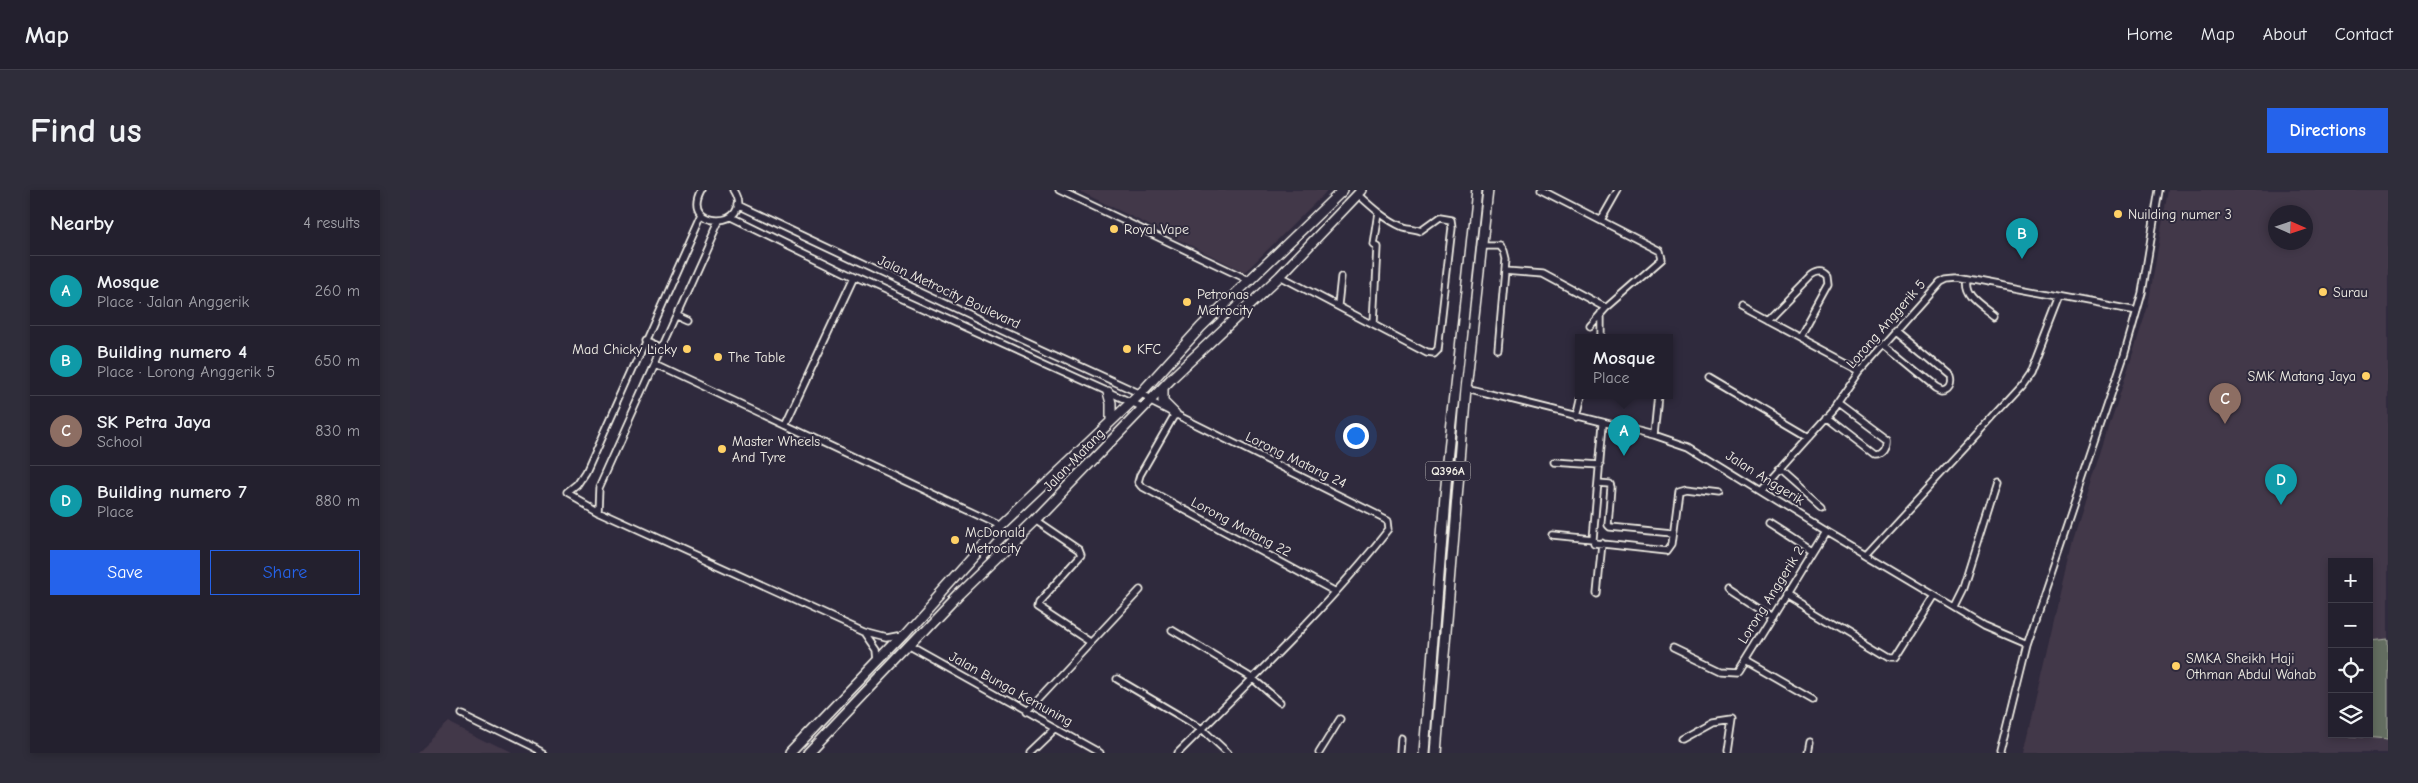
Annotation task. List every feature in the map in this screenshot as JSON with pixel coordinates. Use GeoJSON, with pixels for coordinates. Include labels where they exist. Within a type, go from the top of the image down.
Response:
{"type":"FeatureCollection","features":[{"type":"Feature","properties":{"kind":"main road","name":"Jalan Matang"},"geometry":{"type":"LineString","coordinates":[[790,753],[903,635],[1002,526],[1132,402],[1201,327],[1251,281],[1343,190]]}},
{"type":"Feature","properties":{"kind":"main road","name":"Q396A"},"geometry":{"type":"LineString","coordinates":[[1425,753],[1448,460],[1477,190]]}},
{"type":"Feature","properties":{"kind":"main road"},"geometry":{"type":"LineString","coordinates":[[1436,753],[1466,388],[1488,190]]}},
{"type":"Feature","properties":{"kind":"main road","name":"Jalan Matang"},"geometry":{"type":"LineString","coordinates":[[808,753],[965,588],[1035,520],[1163,388],[1280,276],[1360,192]]}},
{"type":"Feature","properties":{"kind":"main road"},"geometry":{"type":"LineString","coordinates":[[1163,388],[1163,402],[1175,414]]}},
{"type":"Feature","properties":{"kind":"main road"},"geometry":{"type":"LineString","coordinates":[[1108,392],[1111,403],[1111,422]]}},
{"type":"Feature","properties":{"kind":"street"},"geometry":{"type":"LineString","coordinates":[[702,190],[698,202],[702,214],[707,218],[719,221],[731,216],[737,205],[734,190]]}},
{"type":"Feature","properties":{"kind":"street"},"geometry":{"type":"LineString","coordinates":[[1059,190],[1251,281]]}},
{"type":"Feature","properties":{"kind":"street"},"geometry":{"type":"LineString","coordinates":[[1541,190],[1660,251],[1662,254],[1662,259],[1590,326]]}},
{"type":"Feature","properties":{"kind":"street"},"geometry":{"type":"LineString","coordinates":[[1601,220],[1618,190]]}},
{"type":"Feature","properties":{"kind":"street"},"geometry":{"type":"LineString","coordinates":[[2000,753],[2027,644],[2124,356],[2137,311],[2145,276],[2159,190]]}},
{"type":"Feature","properties":{"kind":"street"},"geometry":{"type":"LineString","coordinates":[[1280,276],[1374,323],[1427,353],[1434,354],[1438,350],[1452,228],[1451,220],[1439,218],[1422,232],[1413,228],[1404,228],[1378,212],[1360,192]]}},
{"type":"Feature","properties":{"kind":"street","name":"Jalan Metrocity Boulevard"},"geometry":{"type":"LineString","coordinates":[[737,205],[1044,350],[1141,393],[1149,403]]}},
{"type":"Feature","properties":{"kind":"street"},"geometry":{"type":"LineString","coordinates":[[1374,323],[1378,247],[1374,245],[1378,212]]}},
{"type":"Feature","properties":{"kind":"street"},"geometry":{"type":"LineString","coordinates":[[702,214],[644,340],[586,474],[578,486],[568,494],[598,511],[864,632],[887,638],[903,635]]}},
{"type":"Feature","properties":{"kind":"street","name":"Jalan Metrocity Boulevard"},"geometry":{"type":"LineString","coordinates":[[731,216],[854,277],[1108,392],[1132,402],[1149,403]]}},
{"type":"Feature","properties":{"kind":"street"},"geometry":{"type":"LineString","coordinates":[[598,511],[599,488],[678,316],[719,221]]}},
{"type":"Feature","properties":{"kind":"street"},"geometry":{"type":"LineString","coordinates":[[1482,246],[1503,247],[1506,259],[1498,350]]}},
{"type":"Feature","properties":{"kind":"street"},"geometry":{"type":"LineString","coordinates":[[1505,271],[1543,274],[1604,311]]}},
{"type":"Feature","properties":{"kind":"street"},"geometry":{"type":"LineString","coordinates":[[1767,320],[1811,275],[1817,272],[1824,272],[1827,276],[1828,284],[1799,337]]}},
{"type":"Feature","properties":{"kind":"street"},"geometry":{"type":"LineString","coordinates":[[785,425],[854,277]]}},
{"type":"Feature","properties":{"kind":"street"},"geometry":{"type":"LineString","coordinates":[[1338,305],[1341,277]]}},
{"type":"Feature","properties":{"kind":"street","name":"Lorong Anggerik 5"},"geometry":{"type":"LineString","coordinates":[[1761,490],[1838,404],[1861,370],[1884,346],[1895,330],[1940,281],[1946,278],[2137,311]]}},
{"type":"Feature","properties":{"kind":"street"},"geometry":{"type":"LineString","coordinates":[[1966,280],[1964,287],[1967,295],[1994,317]]}},
{"type":"Feature","properties":{"kind":"street"},"geometry":{"type":"LineString","coordinates":[[1866,555],[2021,387],[2030,374],[2060,297]]}},
{"type":"Feature","properties":{"kind":"street"},"geometry":{"type":"LineString","coordinates":[[1741,306],[1861,370]]}},
{"type":"Feature","properties":{"kind":"street"},"geometry":{"type":"LineString","coordinates":[[1601,334],[1604,311]]}},
{"type":"Feature","properties":{"kind":"street"},"geometry":{"type":"LineString","coordinates":[[678,316],[689,321]]}},
{"type":"Feature","properties":{"kind":"street"},"geometry":{"type":"LineString","coordinates":[[1884,346],[1935,387],[1943,390],[1949,386],[1950,376],[1895,330]]}},
{"type":"Feature","properties":{"kind":"street"},"geometry":{"type":"LineString","coordinates":[[644,340],[663,348]]}},
{"type":"Feature","properties":{"kind":"street"},"geometry":{"type":"LineString","coordinates":[[1039,361],[1044,350]]}},
{"type":"Feature","properties":{"kind":"street"},"geometry":{"type":"LineString","coordinates":[[655,364],[1002,526]]}},
{"type":"Feature","properties":{"kind":"street"},"geometry":{"type":"LineString","coordinates":[[1709,378],[1809,437]]}},
{"type":"Feature","properties":{"kind":"street","name":"Jalan Anggerik"},"geometry":{"type":"LineString","coordinates":[[1466,388],[1603,424],[1654,435],[1689,447],[1825,531],[1985,626],[2027,644]]}},
{"type":"Feature","properties":{"kind":"street"},"geometry":{"type":"LineString","coordinates":[[1577,417],[1581,399]]}},
{"type":"Feature","properties":{"kind":"street"},"geometry":{"type":"LineString","coordinates":[[1654,435],[1658,399]]}},
{"type":"Feature","properties":{"kind":"street","name":"Lorong Matang 24"},"geometry":{"type":"LineString","coordinates":[[1149,403],[1175,414],[1388,520],[1389,529],[1366,558],[1334,591]]}},
{"type":"Feature","properties":{"kind":"street"},"geometry":{"type":"LineString","coordinates":[[1826,417],[1874,454],[1881,451],[1885,439],[1838,404]]}},
{"type":"Feature","properties":{"kind":"street","name":"Lorong Matang 22"},"geometry":{"type":"LineString","coordinates":[[1175,414],[1140,475],[1138,482],[1141,486],[1334,591]]}},
{"type":"Feature","properties":{"kind":"street"},"geometry":{"type":"LineString","coordinates":[[1592,539],[1603,424]]}},
{"type":"Feature","properties":{"kind":"street"},"geometry":{"type":"LineString","coordinates":[[1554,462],[1600,465]]}},
{"type":"Feature","properties":{"kind":"street"},"geometry":{"type":"LineString","coordinates":[[1778,470],[1821,508]]}},
{"type":"Feature","properties":{"kind":"street"},"geometry":{"type":"LineString","coordinates":[[1598,482],[1610,484],[1611,487],[1608,525],[1610,527],[1672,533]]}},
{"type":"Feature","properties":{"kind":"street"},"geometry":{"type":"LineString","coordinates":[[1954,606],[1963,588],[1996,483]]}},
{"type":"Feature","properties":{"kind":"street"},"geometry":{"type":"LineString","coordinates":[[1552,535],[1592,539],[1594,543],[1667,551],[1672,544],[1679,490],[1686,488],[1719,492]]}},
{"type":"Feature","properties":{"kind":"street"},"geometry":{"type":"LineString","coordinates":[[1035,520],[1080,550],[1081,555],[1038,603],[1037,607],[1090,642]]}},
{"type":"Feature","properties":{"kind":"street"},"geometry":{"type":"LineString","coordinates":[[1770,524],[1812,551]]}},
{"type":"Feature","properties":{"kind":"street","name":"Lorong Anggerik 2"},"geometry":{"type":"LineString","coordinates":[[1673,648],[1721,671],[1728,673],[1738,672],[1825,531]]}},
{"type":"Feature","properties":{"kind":"street"},"geometry":{"type":"LineString","coordinates":[[1597,594],[1602,544]]}},
{"type":"Feature","properties":{"kind":"street"},"geometry":{"type":"LineString","coordinates":[[1730,588],[1773,616]]}},
{"type":"Feature","properties":{"kind":"street"},"geometry":{"type":"LineString","coordinates":[[1025,713],[1140,590]]}},
{"type":"Feature","properties":{"kind":"street"},"geometry":{"type":"LineString","coordinates":[[1178,753],[1283,647],[1334,591]]}},
{"type":"Feature","properties":{"kind":"street"},"geometry":{"type":"LineString","coordinates":[[1785,595],[1890,658],[1896,658],[1934,596]]}},
{"type":"Feature","properties":{"kind":"street"},"geometry":{"type":"LineString","coordinates":[[1172,630],[1252,678],[1280,702]]}},
{"type":"Feature","properties":{"kind":"street"},"geometry":{"type":"LineString","coordinates":[[864,632],[878,650],[878,661]]}},
{"type":"Feature","properties":{"kind":"street","name":"Jalan Bunga Kemuning"},"geometry":{"type":"LineString","coordinates":[[909,646],[1025,713],[1100,753]]}},
{"type":"Feature","properties":{"kind":"street"},"geometry":{"type":"LineString","coordinates":[[1745,661],[1813,700]]}},
{"type":"Feature","properties":{"kind":"street"},"geometry":{"type":"LineString","coordinates":[[1117,679],[1202,729],[1228,753]]}},
{"type":"Feature","properties":{"kind":"street"},"geometry":{"type":"LineString","coordinates":[[462,713],[544,753]]}},
{"type":"Feature","properties":{"kind":"street"},"geometry":{"type":"LineString","coordinates":[[1319,753],[1340,719]]}},
{"type":"Feature","properties":{"kind":"street"},"geometry":{"type":"LineString","coordinates":[[1681,739],[1712,722],[1732,719],[1727,753]]}},
{"type":"Feature","properties":{"kind":"street"},"geometry":{"type":"LineString","coordinates":[[1030,753],[1055,729]]}},
{"type":"Feature","properties":{"kind":"street"},"geometry":{"type":"LineString","coordinates":[[1401,753],[1402,739]]}},
{"type":"Feature","properties":{"kind":"street"},"geometry":{"type":"LineString","coordinates":[[1808,753],[1810,742]]}},
{"type":"Feature","properties":{"kind":"shaded area"},"geometry":{"type":"Polygon","coordinates":[[[1077,190],[1328,190],[1245,272],[1077,190]]]}},
{"type":"Feature","properties":{"kind":"shaded area"},"geometry":{"type":"Polygon","coordinates":[[[2168,190],[2388,190],[2388,753],[2024,753],[2073,541],[2148,306],[2168,190]]]}},
{"type":"Feature","properties":{"kind":"shaded area"},"geometry":{"type":"Polygon","coordinates":[[[449,722],[511,753],[415,753],[449,722]]]}},
{"type":"Feature","properties":{"kind":"green space"},"geometry":{"type":"Polygon","coordinates":[[[2388,639],[2388,739],[2373,738],[2373,641],[2388,639]]]}},
{"type":"Feature","properties":{"kind":"place","name":"Nuilding numer 3"},"geometry":{"type":"Point","coordinates":[2118,214]}},
{"type":"Feature","properties":{"kind":"place","name":"Royal Vape"},"geometry":{"type":"Point","coordinates":[1114,229]}},
{"type":"Feature","properties":{"kind":"place","name":"Building numero 4"},"geometry":{"type":"Point","coordinates":[2022,259]}},
{"type":"Feature","properties":{"kind":"place","name":"Surau"},"geometry":{"type":"Point","coordinates":[2323,292]}},
{"type":"Feature","properties":{"kind":"place","name":"Petronas Metrocity"},"geometry":{"type":"Point","coordinates":[1187,302]}},
{"type":"Feature","properties":{"kind":"place","name":"Mad Chicky Licky"},"geometry":{"type":"Point","coordinates":[687,349]}},
{"type":"Feature","properties":{"kind":"place","name":"KFC"},"geometry":{"type":"Point","coordinates":[1127,349]}},
{"type":"Feature","properties":{"kind":"place","name":"The Table"},"geometry":{"type":"Point","coordinates":[718,357]}},
{"type":"Feature","properties":{"kind":"place","name":"SMK Matang Jaya"},"geometry":{"type":"Point","coordinates":[2366,376]}},
{"type":"Feature","properties":{"kind":"place","name":"SK Petra Jaya"},"geometry":{"type":"Point","coordinates":[2225,424]}},
{"type":"Feature","properties":{"kind":"place","name":"Master Wheels And Tyre"},"geometry":{"type":"Point","coordinates":[722,449]}},
{"type":"Feature","properties":{"kind":"place","name":"Mosque"},"geometry":{"type":"Point","coordinates":[1624,456]}},
{"type":"Feature","properties":{"kind":"place","name":"Building numero 7"},"geometry":{"type":"Point","coordinates":[2281,505]}},
{"type":"Feature","properties":{"kind":"place","name":"McDonald Metrocity"},"geometry":{"type":"Point","coordinates":[955,540]}},
{"type":"Feature","properties":{"kind":"place","name":"SMKA Sheikh Haji Othman Abdul Wahab"},"geometry":{"type":"Point","coordinates":[2176,666]}}]}
